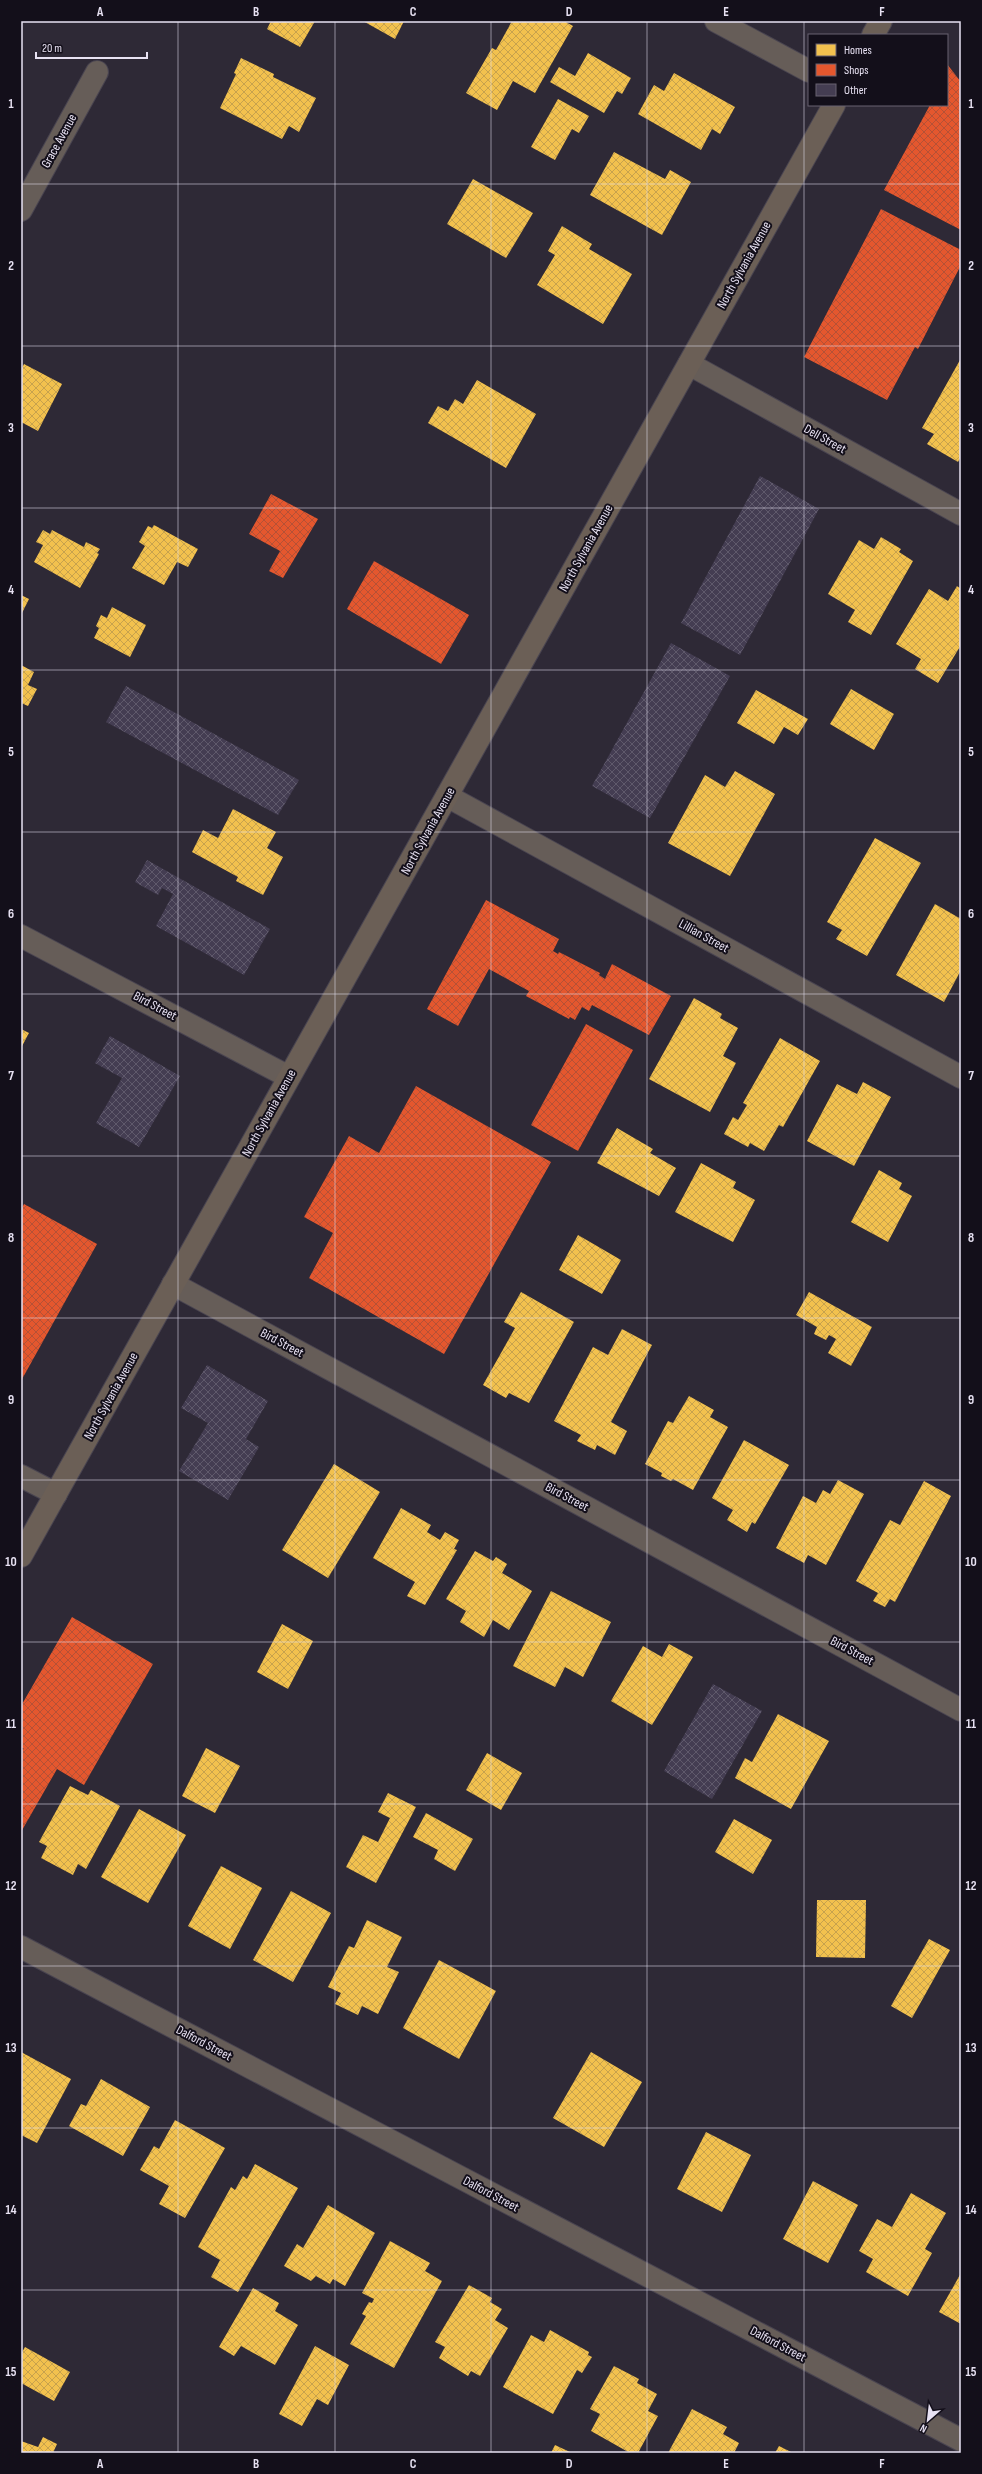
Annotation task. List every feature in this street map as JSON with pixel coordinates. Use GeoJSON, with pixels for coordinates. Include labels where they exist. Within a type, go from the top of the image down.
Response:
{"type":"FeatureCollection","features":[{"type":"Feature","properties":{"kind":"main road"},"geometry":{"type":"LineString","coordinates":[[874,34],[881,21]]}},
{"type":"Feature","properties":{"kind":"main road","name":"North Sylvania Avenue"},"geometry":{"type":"LineString","coordinates":[[21,1556],[833,106]]}},
{"type":"Feature","properties":{"kind":"street"},"geometry":{"type":"LineString","coordinates":[[716,21],[808,70]]}},
{"type":"Feature","properties":{"kind":"street","name":"Grace Avenue"},"geometry":{"type":"LineString","coordinates":[[21,210],[97,72]]}},
{"type":"Feature","properties":{"kind":"street","name":"Dell Street"},"geometry":{"type":"LineString","coordinates":[[689,364],[961,514]]}},
{"type":"Feature","properties":{"kind":"street","name":"Lillian Street"},"geometry":{"type":"LineString","coordinates":[[447,796],[961,1077]]}},
{"type":"Feature","properties":{"kind":"street","name":"Bird Street"},"geometry":{"type":"LineString","coordinates":[[21,936],[289,1077]]}},
{"type":"Feature","properties":{"kind":"street","name":"Bird Street"},"geometry":{"type":"LineString","coordinates":[[173,1284],[961,1710]]}},
{"type":"Feature","properties":{"kind":"street"},"geometry":{"type":"LineString","coordinates":[[21,1476],[56,1494]]}},
{"type":"Feature","properties":{"kind":"street","name":"Dalford Street"},"geometry":{"type":"LineString","coordinates":[[21,1947],[961,2440]]}},
{"type":"Feature","properties":{"kind":"building: Homes"},"geometry":{"type":"Polygon","coordinates":[[[271,21],[315,21],[300,47],[267,29],[271,21]]]}},
{"type":"Feature","properties":{"kind":"building: Homes"},"geometry":{"type":"Polygon","coordinates":[[[363,21],[404,21],[395,39],[363,21]]]}},
{"type":"Feature","properties":{"kind":"building: Homes"},"geometry":{"type":"Polygon","coordinates":[[[512,21],[564,21],[573,26],[535,93],[513,81],[497,110],[466,93],[492,48],[496,50],[512,21]]]}},
{"type":"Feature","properties":{"kind":"building: Homes"},"geometry":{"type":"Polygon","coordinates":[[[588,53],[631,78],[622,94],[617,91],[604,113],[550,82],[559,67],[575,76],[588,53]]]}},
{"type":"Feature","properties":{"kind":"building: Homes"},"geometry":{"type":"Polygon","coordinates":[[[241,58],[274,74],[273,77],[316,98],[299,132],[289,126],[282,139],[220,108],[236,74],[234,73],[241,58]]]}},
{"type":"Feature","properties":{"kind":"building: Homes"},"geometry":{"type":"Polygon","coordinates":[[[674,73],[735,107],[720,134],[712,129],[701,150],[638,114],[654,85],[664,91],[674,73]]]}},
{"type":"Feature","properties":{"kind":"building: Homes"},"geometry":{"type":"Polygon","coordinates":[[[558,99],[589,116],[579,133],[572,129],[555,160],[531,147],[558,99]]]}},
{"type":"Feature","properties":{"kind":"building: Homes"},"geometry":{"type":"Polygon","coordinates":[[[614,152],[665,179],[670,170],[691,182],[662,235],[590,195],[614,152]]]}},
{"type":"Feature","properties":{"kind":"building: Homes"},"geometry":{"type":"Polygon","coordinates":[[[473,179],[533,213],[506,258],[447,224],[473,179]]]}},
{"type":"Feature","properties":{"kind":"building: Homes"},"geometry":{"type":"Polygon","coordinates":[[[562,226],[592,244],[589,249],[632,274],[603,324],[537,285],[555,255],[548,251],[562,226]]]}},
{"type":"Feature","properties":{"kind":"building: Homes"},"geometry":{"type":"Polygon","coordinates":[[[960,360],[961,456],[958,462],[927,444],[934,434],[922,428],[960,360]]]}},
{"type":"Feature","properties":{"kind":"building: Homes"},"geometry":{"type":"Polygon","coordinates":[[[24,364],[62,384],[38,431],[21,422],[21,370],[24,364]]]}},
{"type":"Feature","properties":{"kind":"building: Homes"},"geometry":{"type":"Polygon","coordinates":[[[477,380],[536,414],[506,468],[428,423],[438,406],[448,411],[455,399],[463,404],[477,380]]]}},
{"type":"Feature","properties":{"kind":"building: Homes"},"geometry":{"type":"Polygon","coordinates":[[[154,525],[198,549],[188,567],[177,562],[164,585],[132,568],[145,546],[139,542],[148,526],[152,528],[154,525]]]}},
{"type":"Feature","properties":{"kind":"building: Homes"},"geometry":{"type":"Polygon","coordinates":[[[43,530],[50,534],[52,530],[84,547],[86,542],[100,549],[97,553],[99,554],[80,588],[34,562],[43,545],[36,542],[43,530]]]}},
{"type":"Feature","properties":{"kind":"building: Homes"},"geometry":{"type":"Polygon","coordinates":[[[881,537],[901,549],[899,552],[913,561],[871,635],[848,622],[855,610],[828,594],[859,540],[874,549],[881,537]]]}},
{"type":"Feature","properties":{"kind":"building: Homes"},"geometry":{"type":"Polygon","coordinates":[[[957,586],[961,589],[961,645],[938,683],[915,669],[921,659],[896,644],[929,589],[948,601],[957,586]]]}},
{"type":"Feature","properties":{"kind":"building: Homes"},"geometry":{"type":"Polygon","coordinates":[[[21,595],[29,599],[21,615],[21,595]]]}},
{"type":"Feature","properties":{"kind":"building: Homes"},"geometry":{"type":"Polygon","coordinates":[[[112,607],[146,625],[130,657],[94,638],[99,628],[96,626],[101,615],[107,618],[112,607]]]}},
{"type":"Feature","properties":{"kind":"building: Homes"},"geometry":{"type":"Polygon","coordinates":[[[21,665],[34,672],[28,685],[37,689],[28,706],[21,703],[21,665]]]}},
{"type":"Feature","properties":{"kind":"building: Homes"},"geometry":{"type":"Polygon","coordinates":[[[851,689],[894,714],[874,750],[830,724],[851,689]]]}},
{"type":"Feature","properties":{"kind":"building: Homes"},"geometry":{"type":"Polygon","coordinates":[[[756,690],[808,719],[798,735],[784,727],[774,744],[737,723],[756,690]]]}},
{"type":"Feature","properties":{"kind":"building: Homes"},"geometry":{"type":"Polygon","coordinates":[[[735,771],[775,794],[730,876],[668,843],[705,775],[725,787],[735,771]]]}},
{"type":"Feature","properties":{"kind":"building: Homes"},"geometry":{"type":"Polygon","coordinates":[[[233,809],[276,832],[267,848],[283,857],[263,895],[236,881],[238,877],[192,852],[203,830],[218,838],[233,809]]]}},
{"type":"Feature","properties":{"kind":"building: Homes"},"geometry":{"type":"Polygon","coordinates":[[[875,838],[921,863],[867,956],[836,939],[842,930],[827,922],[875,838]]]}},
{"type":"Feature","properties":{"kind":"building: Homes"},"geometry":{"type":"Polygon","coordinates":[[[935,904],[961,919],[961,970],[944,1002],[896,975],[935,904]]]}},
{"type":"Feature","properties":{"kind":"building: Homes"},"geometry":{"type":"Polygon","coordinates":[[[694,998],[722,1014],[720,1018],[738,1028],[723,1056],[736,1063],[710,1112],[649,1079],[694,998]]]}},
{"type":"Feature","properties":{"kind":"building: Homes"},"geometry":{"type":"Polygon","coordinates":[[[21,1029],[29,1033],[21,1048],[21,1029]]]}},
{"type":"Feature","properties":{"kind":"building: Homes"},"geometry":{"type":"Polygon","coordinates":[[[780,1038],[820,1061],[783,1127],[779,1125],[764,1151],[750,1143],[748,1147],[724,1134],[733,1117],[738,1120],[747,1105],[743,1103],[780,1038]]]}},
{"type":"Feature","properties":{"kind":"building: Homes"},"geometry":{"type":"Polygon","coordinates":[[[863,1082],[891,1097],[854,1166],[807,1141],[837,1084],[857,1094],[863,1082]]]}},
{"type":"Feature","properties":{"kind":"building: Homes"},"geometry":{"type":"Polygon","coordinates":[[[617,1128],[653,1149],[650,1153],[676,1168],[659,1196],[597,1163],[617,1128]]]}},
{"type":"Feature","properties":{"kind":"building: Homes"},"geometry":{"type":"Polygon","coordinates":[[[701,1163],[736,1182],[733,1188],[755,1200],[733,1242],[675,1212],[701,1163]]]}},
{"type":"Feature","properties":{"kind":"building: Homes"},"geometry":{"type":"Polygon","coordinates":[[[879,1170],[902,1183],[899,1189],[912,1196],[888,1242],[851,1222],[879,1170]]]}},
{"type":"Feature","properties":{"kind":"building: Homes"},"geometry":{"type":"Polygon","coordinates":[[[578,1235],[621,1260],[602,1294],[559,1270],[578,1235]]]}},
{"type":"Feature","properties":{"kind":"building: Homes"},"geometry":{"type":"Polygon","coordinates":[[[521,1292],[574,1322],[529,1403],[509,1393],[506,1398],[483,1385],[515,1328],[504,1322],[521,1292]]]}},
{"type":"Feature","properties":{"kind":"building: Homes"},"geometry":{"type":"Polygon","coordinates":[[[809,1292],[872,1327],[851,1366],[828,1353],[836,1339],[829,1335],[826,1340],[814,1334],[817,1327],[796,1315],[809,1292]]]}},
{"type":"Feature","properties":{"kind":"building: Homes"},"geometry":{"type":"Polygon","coordinates":[[[622,1329],[652,1345],[611,1422],[627,1431],[615,1455],[597,1445],[595,1450],[577,1441],[581,1435],[554,1421],[593,1347],[608,1355],[622,1329]]]}},
{"type":"Feature","properties":{"kind":"building: Homes"},"geometry":{"type":"Polygon","coordinates":[[[689,1396],[714,1410],[710,1417],[728,1427],[693,1490],[673,1479],[671,1481],[661,1476],[662,1473],[645,1464],[668,1421],[673,1423],[689,1396]]]}},
{"type":"Feature","properties":{"kind":"building: Homes"},"geometry":{"type":"Polygon","coordinates":[[[744,1440],[789,1465],[755,1524],[752,1522],[747,1532],[727,1520],[733,1510],[712,1498],[744,1440]]]}},
{"type":"Feature","properties":{"kind":"building: Homes"},"geometry":{"type":"Polygon","coordinates":[[[334,1464],[380,1492],[328,1578],[282,1550],[334,1464]]]}},
{"type":"Feature","properties":{"kind":"building: Homes"},"geometry":{"type":"Polygon","coordinates":[[[838,1480],[864,1494],[826,1565],[808,1555],[804,1563],[776,1548],[803,1496],[816,1503],[823,1490],[830,1494],[838,1480]]]}},
{"type":"Feature","properties":{"kind":"building: Homes"},"geometry":{"type":"Polygon","coordinates":[[[924,1481],[951,1496],[895,1602],[890,1599],[885,1607],[873,1601],[878,1593],[856,1581],[890,1520],[900,1525],[924,1481]]]}},
{"type":"Feature","properties":{"kind":"building: Homes"},"geometry":{"type":"Polygon","coordinates":[[[401,1508],[431,1525],[427,1532],[440,1540],[445,1532],[459,1540],[454,1549],[457,1550],[425,1605],[407,1596],[415,1582],[373,1558],[401,1508]]]}},
{"type":"Feature","properties":{"kind":"building: Homes"},"geometry":{"type":"Polygon","coordinates":[[[475,1551],[493,1561],[496,1557],[507,1564],[502,1573],[532,1591],[509,1630],[493,1620],[484,1637],[460,1622],[466,1611],[446,1599],[475,1551]]]}},
{"type":"Feature","properties":{"kind":"building: Homes"},"geometry":{"type":"Polygon","coordinates":[[[551,1591],[611,1622],[583,1677],[565,1667],[555,1687],[513,1666],[551,1591]]]}},
{"type":"Feature","properties":{"kind":"building: Homes"},"geometry":{"type":"Polygon","coordinates":[[[282,1624],[313,1641],[288,1689],[257,1672],[282,1624]]]}},
{"type":"Feature","properties":{"kind":"building: Homes"},"geometry":{"type":"Polygon","coordinates":[[[669,1644],[693,1657],[652,1725],[611,1701],[643,1646],[662,1657],[669,1644]]]}},
{"type":"Feature","properties":{"kind":"building: Homes"},"geometry":{"type":"Polygon","coordinates":[[[778,1714],[829,1741],[791,1809],[735,1778],[745,1758],[752,1762],[778,1714]]]}},
{"type":"Feature","properties":{"kind":"building: Homes"},"geometry":{"type":"Polygon","coordinates":[[[206,1748],[240,1766],[215,1813],[182,1796],[206,1748]]]}},
{"type":"Feature","properties":{"kind":"building: Homes"},"geometry":{"type":"Polygon","coordinates":[[[487,1753],[522,1773],[501,1810],[466,1790],[487,1753]]]}},
{"type":"Feature","properties":{"kind":"building: Homes"},"geometry":{"type":"Polygon","coordinates":[[[70,1786],[88,1795],[91,1790],[120,1806],[86,1869],[78,1864],[73,1875],[41,1858],[47,1846],[39,1842],[70,1786]]]}},
{"type":"Feature","properties":{"kind":"building: Homes"},"geometry":{"type":"Polygon","coordinates":[[[388,1793],[416,1807],[376,1883],[346,1867],[363,1835],[378,1842],[390,1818],[378,1812],[388,1793]]]}},
{"type":"Feature","properties":{"kind":"building: Homes"},"geometry":{"type":"Polygon","coordinates":[[[139,1809],[186,1835],[148,1903],[101,1877],[139,1809]]]}},
{"type":"Feature","properties":{"kind":"building: Homes"},"geometry":{"type":"Polygon","coordinates":[[[426,1813],[473,1839],[455,1871],[434,1859],[438,1850],[413,1837],[426,1813]]]}},
{"type":"Feature","properties":{"kind":"building: Homes"},"geometry":{"type":"Polygon","coordinates":[[[734,1819],[772,1840],[753,1874],[715,1852],[734,1819]]]}},
{"type":"Feature","properties":{"kind":"building: Homes"},"geometry":{"type":"Polygon","coordinates":[[[221,1866],[262,1888],[230,1949],[188,1926],[221,1866]]]}},
{"type":"Feature","properties":{"kind":"building: Homes"},"geometry":{"type":"Polygon","coordinates":[[[291,1891],[331,1913],[293,1982],[253,1960],[291,1891]]]}},
{"type":"Feature","properties":{"kind":"building: Homes"},"geometry":{"type":"Polygon","coordinates":[[[817,1900],[866,1900],[865,1958],[816,1957],[817,1900]]]}},
{"type":"Feature","properties":{"kind":"building: Homes"},"geometry":{"type":"Polygon","coordinates":[[[367,1920],[402,1937],[387,1967],[399,1972],[378,2014],[362,2006],[358,2015],[335,2004],[341,1993],[328,1987],[349,1946],[354,1948],[367,1920]]]}},
{"type":"Feature","properties":{"kind":"building: Homes"},"geometry":{"type":"Polygon","coordinates":[[[929,1939],[950,1950],[912,2018],[891,2006],[929,1939]]]}},
{"type":"Feature","properties":{"kind":"building: Homes"},"geometry":{"type":"Polygon","coordinates":[[[439,1960],[496,1991],[459,2059],[403,2028],[439,1960]]]}},
{"type":"Feature","properties":{"kind":"building: Homes"},"geometry":{"type":"Polygon","coordinates":[[[21,2052],[71,2079],[37,2143],[21,2135],[21,2052]]]}},
{"type":"Feature","properties":{"kind":"building: Homes"},"geometry":{"type":"Polygon","coordinates":[[[591,2052],[642,2082],[604,2147],[553,2118],[591,2052]]]}},
{"type":"Feature","properties":{"kind":"building: Homes"},"geometry":{"type":"Polygon","coordinates":[[[101,2079],[150,2107],[123,2156],[69,2126],[81,2104],[86,2106],[101,2079]]]}},
{"type":"Feature","properties":{"kind":"building: Homes"},"geometry":{"type":"Polygon","coordinates":[[[175,2120],[225,2148],[185,2218],[159,2204],[169,2186],[140,2170],[154,2146],[159,2149],[175,2120]]]}},
{"type":"Feature","properties":{"kind":"building: Homes"},"geometry":{"type":"Polygon","coordinates":[[[706,2132],[751,2155],[722,2212],[677,2189],[706,2132]]]}},
{"type":"Feature","properties":{"kind":"building: Homes"},"geometry":{"type":"Polygon","coordinates":[[[255,2164],[298,2188],[238,2292],[211,2277],[220,2260],[198,2247],[231,2187],[235,2190],[243,2176],[247,2179],[255,2164]]]}},
{"type":"Feature","properties":{"kind":"building: Homes"},"geometry":{"type":"Polygon","coordinates":[[[813,2181],[858,2205],[828,2263],[783,2239],[813,2181]]]}},
{"type":"Feature","properties":{"kind":"building: Homes"},"geometry":{"type":"Polygon","coordinates":[[[911,2193],[946,2213],[925,2249],[932,2253],[908,2296],[866,2272],[873,2259],[859,2251],[877,2219],[892,2227],[911,2193]]]}},
{"type":"Feature","properties":{"kind":"building: Homes"},"geometry":{"type":"Polygon","coordinates":[[[328,2205],[375,2233],[345,2286],[333,2279],[330,2284],[316,2276],[311,2281],[284,2266],[297,2244],[303,2248],[328,2205]]]}},
{"type":"Feature","properties":{"kind":"building: Homes"},"geometry":{"type":"Polygon","coordinates":[[[390,2241],[430,2263],[425,2271],[442,2281],[394,2368],[350,2344],[366,2316],[362,2314],[369,2302],[372,2303],[374,2299],[362,2293],[390,2241]]]}},
{"type":"Feature","properties":{"kind":"building: Homes"},"geometry":{"type":"Polygon","coordinates":[[[961,2273],[961,2324],[939,2312],[961,2273]]]}},
{"type":"Feature","properties":{"kind":"building: Homes"},"geometry":{"type":"Polygon","coordinates":[[[469,2285],[492,2298],[490,2302],[502,2309],[495,2320],[508,2328],[480,2376],[471,2371],[468,2376],[439,2358],[445,2347],[435,2342],[469,2285]]]}},
{"type":"Feature","properties":{"kind":"building: Homes"},"geometry":{"type":"Polygon","coordinates":[[[253,2288],[279,2303],[275,2311],[298,2325],[275,2365],[241,2346],[234,2356],[219,2347],[253,2288]]]}},
{"type":"Feature","properties":{"kind":"building: Homes"},"geometry":{"type":"Polygon","coordinates":[[[550,2330],[589,2352],[588,2355],[592,2357],[582,2373],[577,2370],[553,2414],[503,2387],[531,2335],[544,2342],[550,2330]]]}},
{"type":"Feature","properties":{"kind":"building: Homes"},"geometry":{"type":"Polygon","coordinates":[[[315,2346],[349,2365],[328,2405],[317,2399],[302,2426],[279,2414],[315,2346]]]}},
{"type":"Feature","properties":{"kind":"building: Homes"},"geometry":{"type":"Polygon","coordinates":[[[25,2347],[70,2372],[54,2401],[21,2383],[21,2354],[25,2347]]]}},
{"type":"Feature","properties":{"kind":"building: Homes"},"geometry":{"type":"Polygon","coordinates":[[[614,2366],[639,2379],[637,2383],[657,2394],[648,2411],[658,2416],[638,2453],[630,2453],[591,2431],[600,2414],[590,2409],[614,2366]]]}},
{"type":"Feature","properties":{"kind":"building: Homes"},"geometry":{"type":"Polygon","coordinates":[[[692,2409],[727,2427],[723,2434],[739,2443],[734,2453],[668,2453],[692,2409]]]}},
{"type":"Feature","properties":{"kind":"building: Homes"},"geometry":{"type":"Polygon","coordinates":[[[43,2437],[57,2444],[53,2453],[21,2453],[21,2441],[38,2447],[43,2437]]]}},
{"type":"Feature","properties":{"kind":"building: Homes"},"geometry":{"type":"Polygon","coordinates":[[[555,2445],[572,2453],[551,2453],[555,2445]]]}},
{"type":"Feature","properties":{"kind":"building: Homes"},"geometry":{"type":"Polygon","coordinates":[[[779,2446],[793,2453],[775,2453],[779,2446]]]}},
{"type":"Feature","properties":{"kind":"building: Shops"},"geometry":{"type":"Polygon","coordinates":[[[948,65],[961,82],[961,230],[884,190],[929,106],[948,106],[948,65]]]}},
{"type":"Feature","properties":{"kind":"building: Shops"},"geometry":{"type":"Polygon","coordinates":[[[881,209],[961,250],[961,265],[918,349],[915,347],[887,400],[804,357],[881,209]]]}},
{"type":"Feature","properties":{"kind":"building: Shops"},"geometry":{"type":"Polygon","coordinates":[[[271,494],[318,519],[283,578],[269,571],[280,551],[249,534],[271,494]]]}},
{"type":"Feature","properties":{"kind":"building: Shops"},"geometry":{"type":"Polygon","coordinates":[[[374,561],[469,615],[441,664],[347,609],[374,561]]]}},
{"type":"Feature","properties":{"kind":"building: Shops"},"geometry":{"type":"Polygon","coordinates":[[[486,900],[559,939],[553,951],[558,954],[559,952],[600,973],[599,975],[605,979],[612,964],[671,996],[649,1035],[592,1005],[589,1011],[582,1007],[575,1020],[570,1017],[569,1019],[526,996],[529,991],[489,969],[458,1026],[427,1009],[486,900]]]}},
{"type":"Feature","properties":{"kind":"building: Shops"},"geometry":{"type":"Polygon","coordinates":[[[586,1024],[633,1050],[578,1151],[531,1125],[586,1024]]]}},
{"type":"Feature","properties":{"kind":"building: Shops"},"geometry":{"type":"Polygon","coordinates":[[[416,1086],[551,1162],[444,1354],[309,1278],[333,1233],[304,1217],[349,1136],[379,1153],[416,1086]]]}},
{"type":"Feature","properties":{"kind":"building: Shops"},"geometry":{"type":"Polygon","coordinates":[[[24,1204],[97,1244],[21,1381],[21,1210],[24,1204]]]}},
{"type":"Feature","properties":{"kind":"building: Shops"},"geometry":{"type":"Polygon","coordinates":[[[72,1617],[153,1664],[84,1785],[57,1769],[21,1832],[21,1750],[24,1749],[21,1747],[21,1706],[72,1617]]]}},
{"type":"Feature","properties":{"kind":"building: Other"},"geometry":{"type":"Polygon","coordinates":[[[760,476],[819,509],[740,655],[681,623],[760,476]]]}},
{"type":"Feature","properties":{"kind":"building: Other"},"geometry":{"type":"Polygon","coordinates":[[[671,643],[730,676],[650,818],[592,786],[671,643]]]}},
{"type":"Feature","properties":{"kind":"building: Other"},"geometry":{"type":"Polygon","coordinates":[[[126,686],[299,780],[278,815],[106,722],[126,686]]]}},
{"type":"Feature","properties":{"kind":"building: Other"},"geometry":{"type":"Polygon","coordinates":[[[147,860],[270,929],[244,975],[156,926],[173,894],[162,888],[158,895],[135,882],[147,860]]]}},
{"type":"Feature","properties":{"kind":"building: Other"},"geometry":{"type":"Polygon","coordinates":[[[110,1036],[180,1076],[139,1147],[96,1123],[122,1078],[95,1063],[110,1036]]]}},
{"type":"Feature","properties":{"kind":"building: Other"},"geometry":{"type":"Polygon","coordinates":[[[207,1365],[268,1401],[246,1439],[259,1447],[228,1500],[179,1471],[208,1423],[181,1408],[207,1365]]]}},
{"type":"Feature","properties":{"kind":"building: Other"},"geometry":{"type":"Polygon","coordinates":[[[713,1684],[762,1711],[712,1799],[664,1771],[713,1684]]]}}]}
